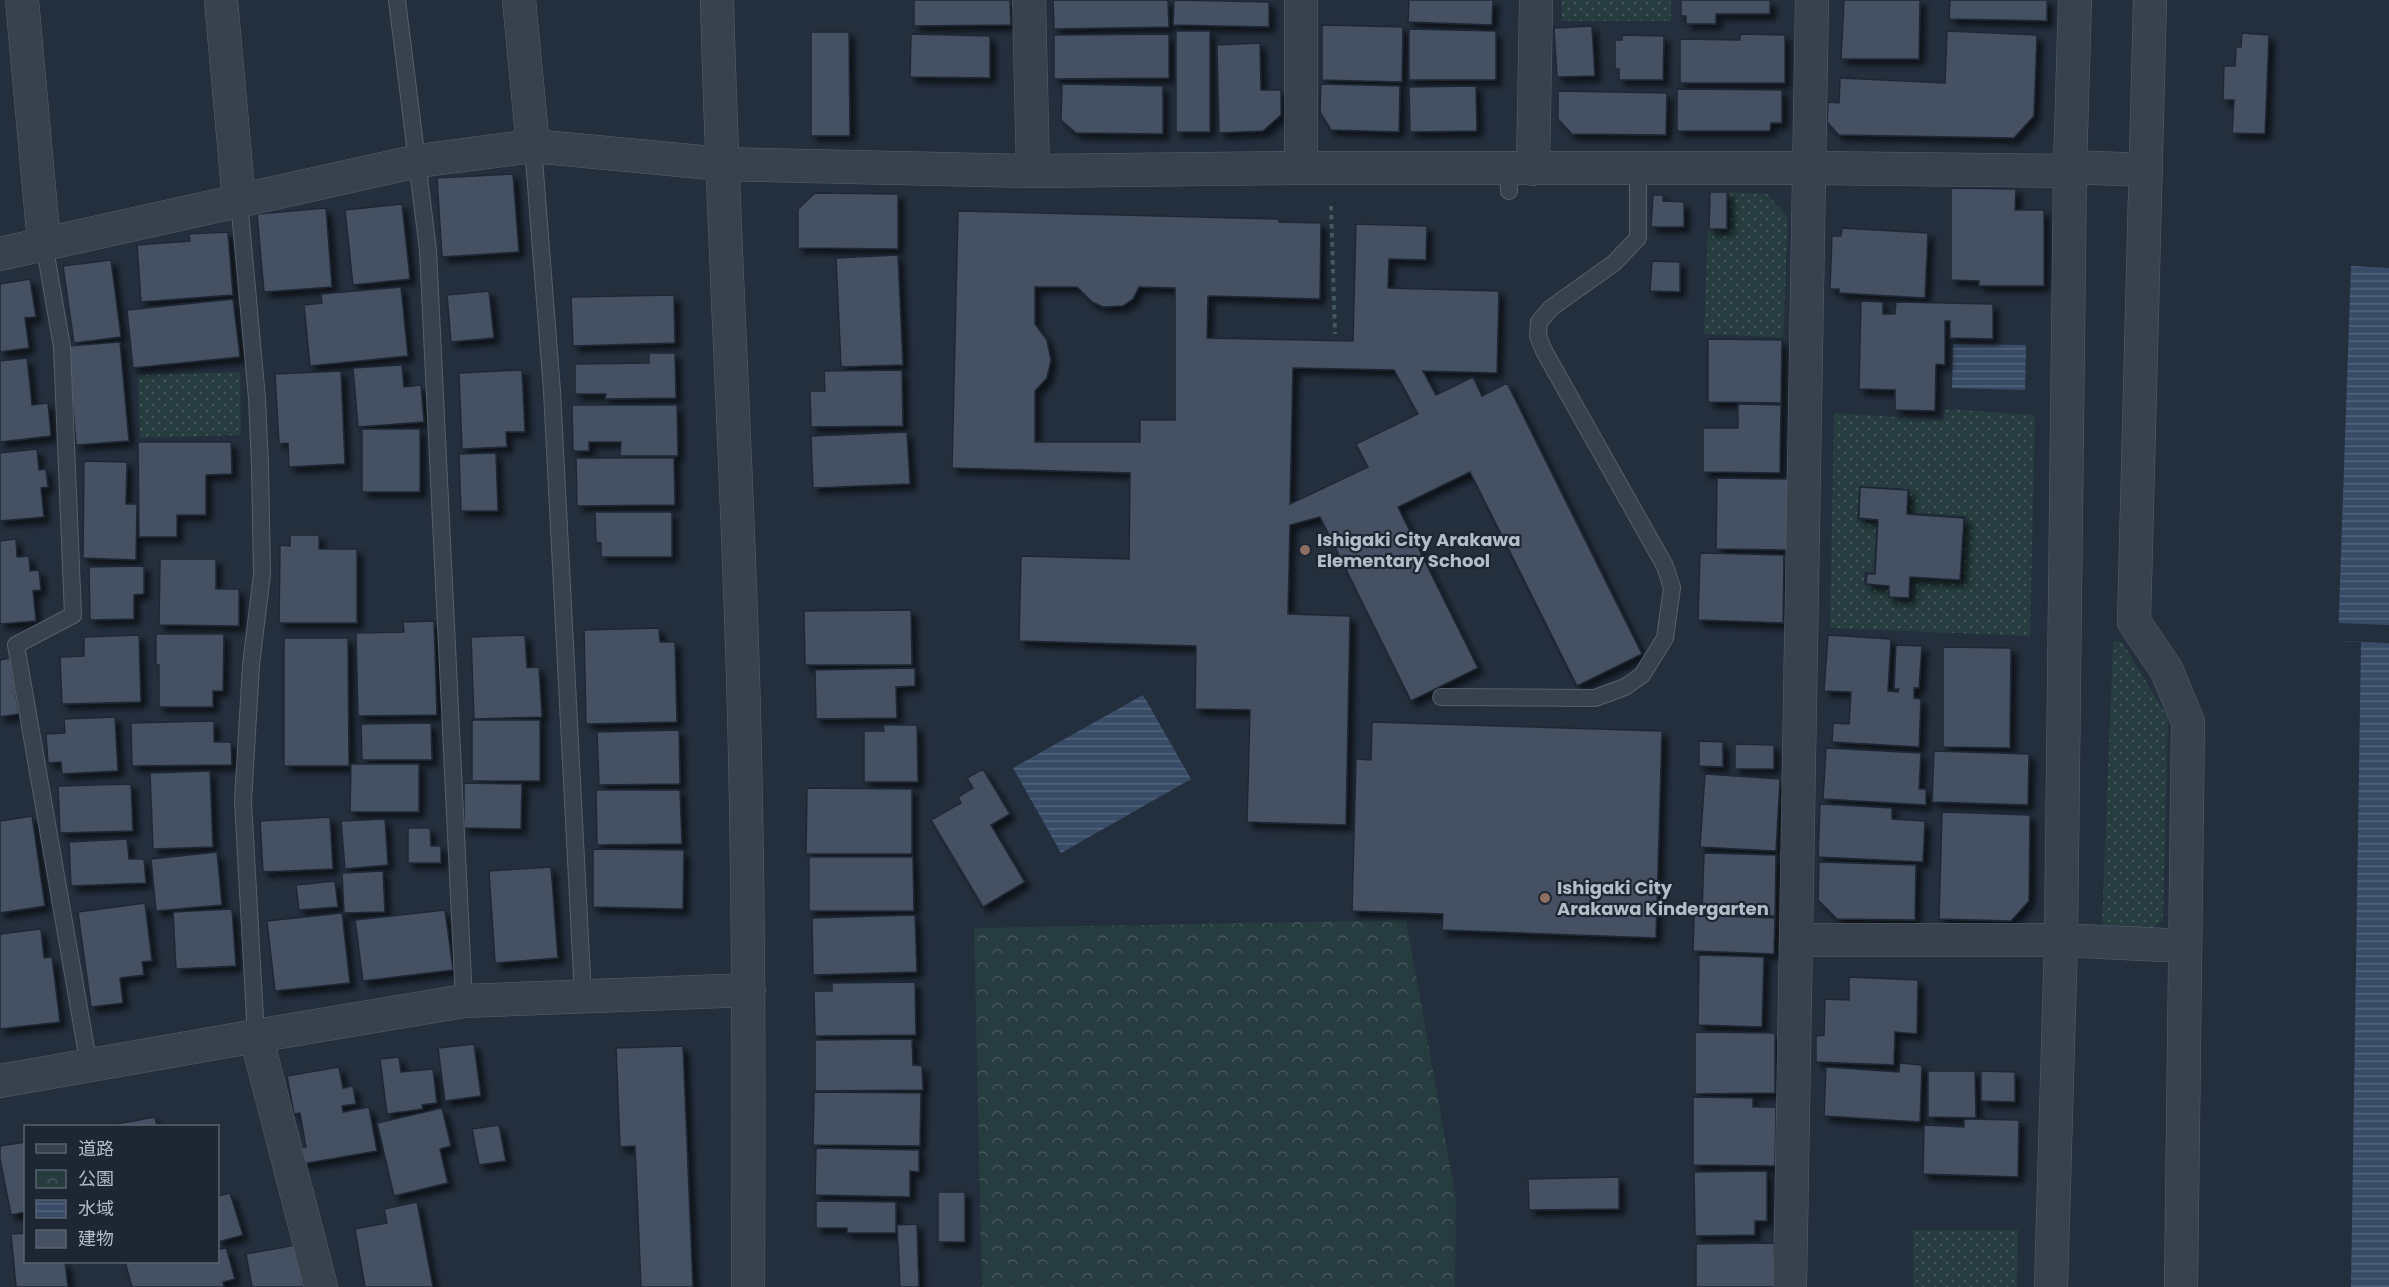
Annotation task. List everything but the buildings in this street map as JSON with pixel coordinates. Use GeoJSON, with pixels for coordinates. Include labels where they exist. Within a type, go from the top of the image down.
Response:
{"type":"FeatureCollection","features":[{"type":"Feature","properties":{"kind":"street"},"geometry":{"type":"LineString","coordinates":[[22,0],[44,243]]}},
{"type":"Feature","properties":{"kind":"street"},"geometry":{"type":"LineString","coordinates":[[221,0],[239,201]]}},
{"type":"Feature","properties":{"kind":"street"},"geometry":{"type":"LineString","coordinates":[[519,0],[533,146]]}},
{"type":"Feature","properties":{"kind":"street"},"geometry":{"type":"LineString","coordinates":[[717,0],[740,590],[749,990],[748,1287]]}},
{"type":"Feature","properties":{"kind":"street"},"geometry":{"type":"LineString","coordinates":[[1029,0],[1033,171]]}},
{"type":"Feature","properties":{"kind":"street"},"geometry":{"type":"LineString","coordinates":[[1301,0],[1301,168]]}},
{"type":"Feature","properties":{"kind":"street"},"geometry":{"type":"LineString","coordinates":[[1517,176],[1536,0]]}},
{"type":"Feature","properties":{"kind":"street"},"geometry":{"type":"LineString","coordinates":[[1790,1287],[1812,0]]}},
{"type":"Feature","properties":{"kind":"street"},"geometry":{"type":"LineString","coordinates":[[2051,1287],[2061,940],[2070,169],[2075,0]]}},
{"type":"Feature","properties":{"kind":"street"},"geometry":{"type":"LineString","coordinates":[[2150,0],[2134,622],[2166,669],[2188,722],[2181,1287]]}},
{"type":"Feature","properties":{"kind":"street"},"geometry":{"type":"LineString","coordinates":[[0,254],[418,161],[533,146],[722,164],[1033,171],[1301,168],[1517,176],[1638,169],[2145,170]]}},
{"type":"Feature","properties":{"kind":"street"},"geometry":{"type":"LineString","coordinates":[[1797,940],[2061,940],[2185,946]]}},
{"type":"Feature","properties":{"kind":"street"},"geometry":{"type":"LineString","coordinates":[[0,1081],[256,1035],[464,1001],[749,990]]}},
{"type":"Feature","properties":{"kind":"street"},"geometry":{"type":"LineString","coordinates":[[256,1035],[321,1287]]}},
{"type":"Feature","properties":{"kind":"lane"},"geometry":{"type":"LineString","coordinates":[[397,0],[428,250],[464,1001]]}},
{"type":"Feature","properties":{"kind":"lane"},"geometry":{"type":"LineString","coordinates":[[533,146],[552,391],[583,996]]}},
{"type":"Feature","properties":{"kind":"lane"},"geometry":{"type":"LineString","coordinates":[[1441,696],[1595,698],[1625,687],[1642,675],[1665,638],[1672,588],[1665,566],[1544,351],[1538,336],[1539,322],[1551,308],[1614,263],[1638,238],[1638,169]]}},
{"type":"Feature","properties":{"kind":"lane"},"geometry":{"type":"LineString","coordinates":[[239,201],[257,398],[261,519],[262,574],[251,665],[243,801],[256,1035]]}},
{"type":"Feature","properties":{"kind":"lane"},"geometry":{"type":"LineString","coordinates":[[44,243],[62,347],[73,615],[16,645],[89,1065]]}},
{"type":"Feature","properties":{"kind":"path"},"geometry":{"type":"LineString","coordinates":[[1331,202],[1335,334]]}},
{"type":"Feature","properties":{"kind":"green space"},"geometry":{"type":"Polygon","coordinates":[[[1562,0],[1671,0],[1671,21],[1562,21],[1562,0]]]}},
{"type":"Feature","properties":{"kind":"green space"},"geometry":{"type":"Polygon","coordinates":[[[1729,192],[1767,194],[1788,218],[1783,338],[1704,334],[1708,231],[1727,231],[1729,192]]]}},
{"type":"Feature","properties":{"kind":"green space"},"geometry":{"type":"Polygon","coordinates":[[[240,372],[241,435],[140,438],[138,375],[240,372]]]}},
{"type":"Feature","properties":{"kind":"green space"},"geometry":{"type":"Polygon","coordinates":[[[1944,409],[2035,415],[2030,636],[1830,628],[1834,413],[1943,420],[1944,409]],[[1859,486],[1857,521],[1876,523],[1873,572],[1864,572],[1864,585],[1888,588],[1888,598],[1911,600],[1912,579],[1962,582],[1966,516],[1909,512],[1910,489],[1859,486]]]}},
{"type":"Feature","properties":{"kind":"green space"},"geometry":{"type":"Polygon","coordinates":[[[2113,641],[2122,642],[2168,718],[2163,919],[2152,929],[2102,926],[2113,641]]]}},
{"type":"Feature","properties":{"kind":"green space"},"geometry":{"type":"Polygon","coordinates":[[[1406,920],[1456,1199],[1455,1287],[982,1287],[974,928],[1406,920]]]}},
{"type":"Feature","properties":{"kind":"green space"},"geometry":{"type":"Polygon","coordinates":[[[1913,1230],[2018,1230],[2017,1287],[1913,1287],[1913,1230]]]}},
{"type":"Feature","properties":{"kind":"water"},"geometry":{"type":"Polygon","coordinates":[[[2351,266],[2389,268],[2389,1287],[2351,1287],[2361,642],[2338,641],[2351,266]]]}},
{"type":"Feature","properties":{"kind":"water"},"geometry":{"type":"Polygon","coordinates":[[[1953,344],[2026,345],[2025,390],[1952,388],[1953,344]]]}},
{"type":"Feature","properties":{"kind":"water"},"geometry":{"type":"Polygon","coordinates":[[[1143,695],[1191,779],[1061,853],[1013,768],[1143,695]]]}},
{"type":"Feature","properties":{"kind":"pier"},"geometry":{"type":"Polygon","coordinates":[[[2338,623],[2389,625],[2389,643],[2338,641],[2338,623]]]}},
{"type":"Feature","properties":{"kind":"place","name":"Ishigaki City Arakawa Elementary School"},"geometry":{"type":"Point","coordinates":[1305,550]}},
{"type":"Feature","properties":{"kind":"place","name":"Ishigaki City Arakawa Kindergarten"},"geometry":{"type":"Point","coordinates":[1545,898]}}]}
